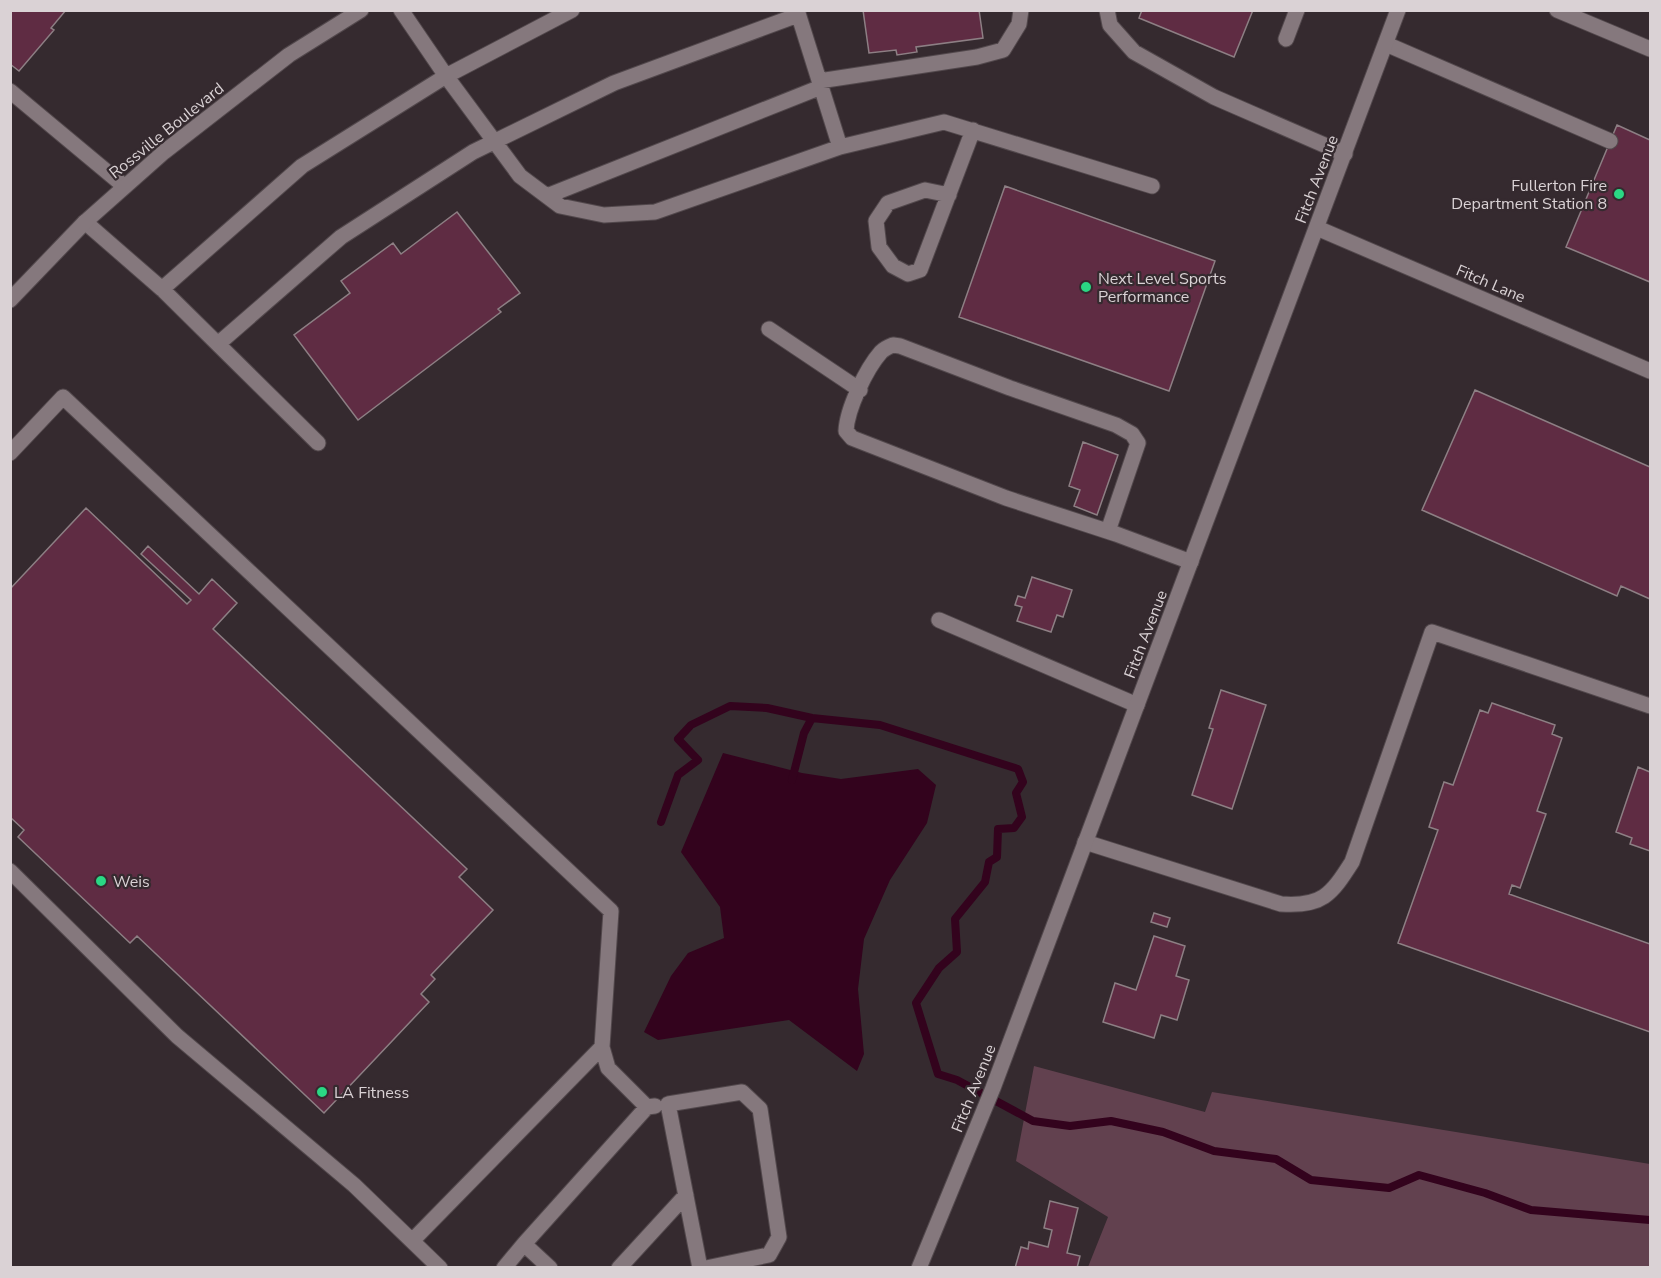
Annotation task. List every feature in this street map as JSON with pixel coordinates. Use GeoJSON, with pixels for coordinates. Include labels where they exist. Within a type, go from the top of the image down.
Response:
{"type":"FeatureCollection","features":[{"type":"Feature","properties":{"kind":"street","name":"Rossville Boulevard"},"geometry":{"type":"LineString","coordinates":[[10,300],[85,222],[164,152],[289,56],[362,10]]}},
{"type":"Feature","properties":{"kind":"street"},"geometry":{"type":"LineString","coordinates":[[401,10],[446,76],[520,176],[561,206],[604,215],[655,212],[840,147],[944,122],[1152,186]]}},
{"type":"Feature","properties":{"kind":"street"},"geometry":{"type":"LineString","coordinates":[[162,289],[302,166],[446,76],[572,10]]}},
{"type":"Feature","properties":{"kind":"street"},"geometry":{"type":"LineString","coordinates":[[547,196],[820,84],[977,57],[1003,50],[1019,24],[1021,10]]}},
{"type":"Feature","properties":{"kind":"street"},"geometry":{"type":"LineString","coordinates":[[1107,10],[1110,25],[1134,52],[1214,97],[1345,154]]}},
{"type":"Feature","properties":{"kind":"street"},"geometry":{"type":"LineString","coordinates":[[1286,39],[1297,10]]}},
{"type":"Feature","properties":{"kind":"street","name":"Fitch Avenue"},"geometry":{"type":"LineString","coordinates":[[919,1268],[993,1088],[1398,10]]}},
{"type":"Feature","properties":{"kind":"street"},"geometry":{"type":"LineString","coordinates":[[1557,10],[1650,49]]}},
{"type":"Feature","properties":{"kind":"street"},"geometry":{"type":"LineString","coordinates":[[218,344],[341,237],[473,152],[614,83],[797,13],[840,147]]}},
{"type":"Feature","properties":{"kind":"street"},"geometry":{"type":"LineString","coordinates":[[1386,44],[1610,141]]}},
{"type":"Feature","properties":{"kind":"street"},"geometry":{"type":"LineString","coordinates":[[10,91],[124,186]]}},
{"type":"Feature","properties":{"kind":"street"},"geometry":{"type":"LineString","coordinates":[[949,195],[925,190],[888,203],[876,220],[879,247],[893,266],[908,274],[920,270],[949,195],[973,130]]}},
{"type":"Feature","properties":{"kind":"street"},"geometry":{"type":"LineString","coordinates":[[85,222],[162,289],[318,443]]}},
{"type":"Feature","properties":{"kind":"street","name":"Fitch Lane"},"geometry":{"type":"LineString","coordinates":[[1317,228],[1650,371]]}},
{"type":"Feature","properties":{"kind":"street"},"geometry":{"type":"LineString","coordinates":[[769,329],[860,390]]}},
{"type":"Feature","properties":{"kind":"street"},"geometry":{"type":"LineString","coordinates":[[1108,531],[1138,443],[1132,434],[1116,425],[892,345],[882,351],[847,419],[846,431],[852,438],[995,494],[1108,531],[1191,562]]}},
{"type":"Feature","properties":{"kind":"street"},"geometry":{"type":"LineString","coordinates":[[10,453],[63,397],[612,911],[602,1047],[608,1068],[647,1107]]}},
{"type":"Feature","properties":{"kind":"street"},"geometry":{"type":"LineString","coordinates":[[939,620],[1137,705]]}},
{"type":"Feature","properties":{"kind":"street"},"geometry":{"type":"LineString","coordinates":[[1085,842],[1281,904],[1303,906],[1319,900],[1339,883],[1352,862],[1432,632],[1650,706]]}},
{"type":"Feature","properties":{"kind":"street"},"geometry":{"type":"LineString","coordinates":[[10,871],[177,1036],[354,1185],[440,1268]]}},
{"type":"Feature","properties":{"kind":"street"},"geometry":{"type":"LineString","coordinates":[[412,1241],[602,1047]]}},
{"type":"Feature","properties":{"kind":"street"},"geometry":{"type":"LineString","coordinates":[[504,1268],[647,1107],[742,1092],[760,1109],[779,1237],[769,1255],[706,1268]]}},
{"type":"Feature","properties":{"kind":"street"},"geometry":{"type":"LineString","coordinates":[[668,1104],[700,1268]]}},
{"type":"Feature","properties":{"kind":"street"},"geometry":{"type":"LineString","coordinates":[[619,1268],[686,1195]]}},
{"type":"Feature","properties":{"kind":"street"},"geometry":{"type":"LineString","coordinates":[[524,1244],[550,1268]]}},
{"type":"Feature","properties":{"kind":"shaded area"},"geometry":{"type":"Polygon","coordinates":[[[723,753],[802,773],[841,779],[918,769],[936,785],[927,823],[890,880],[864,939],[858,989],[864,1054],[857,1071],[789,1020],[658,1040],[644,1032],[671,976],[688,953],[724,938],[720,907],[681,852],[723,753]]]}},
{"type":"Feature","properties":{"kind":"shaded area"},"geometry":{"type":"Polygon","coordinates":[[[1034,1066],[1205,1112],[1212,1092],[1650,1164],[1650,1267],[1088,1267],[1108,1217],[1016,1161],[1034,1066]]]}},
{"type":"Feature","properties":{"kind":"building"},"geometry":{"type":"Polygon","coordinates":[[[10,10],[66,10],[51,28],[54,30],[19,71],[10,64],[10,10]]]}},
{"type":"Feature","properties":{"kind":"building"},"geometry":{"type":"Polygon","coordinates":[[[863,10],[979,10],[983,38],[916,47],[917,52],[897,55],[896,50],[869,53],[863,10]]]}},
{"type":"Feature","properties":{"kind":"building"},"geometry":{"type":"Polygon","coordinates":[[[1142,10],[1253,10],[1234,57],[1139,18],[1142,10]]]}},
{"type":"Feature","properties":{"kind":"building","name":"Fullerton Fire Department Station 8"},"geometry":{"type":"Polygon","coordinates":[[[1617,125],[1650,140],[1650,282],[1566,247],[1617,125]]]}},
{"type":"Feature","properties":{"kind":"building"},"geometry":{"type":"Polygon","coordinates":[[[1005,186],[1215,261],[1169,391],[959,317],[1005,186]]]}},
{"type":"Feature","properties":{"kind":"building"},"geometry":{"type":"Polygon","coordinates":[[[457,212],[520,293],[498,309],[501,312],[358,420],[294,335],[350,293],[341,281],[393,243],[401,254],[457,212]]]}},
{"type":"Feature","properties":{"kind":"building"},"geometry":{"type":"Polygon","coordinates":[[[1475,390],[1650,467],[1650,599],[1621,586],[1617,596],[1422,510],[1475,390]]]}},
{"type":"Feature","properties":{"kind":"building"},"geometry":{"type":"Polygon","coordinates":[[[1083,442],[1118,455],[1097,515],[1074,506],[1080,490],[1069,486],[1083,442]]]}},
{"type":"Feature","properties":{"kind":"building"},"geometry":{"type":"Polygon","coordinates":[[[86,508],[187,604],[191,600],[141,554],[148,546],[199,594],[212,579],[237,603],[213,629],[467,869],[459,877],[493,910],[431,975],[435,979],[421,994],[429,1002],[324,1113],[137,936],[130,943],[18,837],[24,830],[10,817],[10,589],[86,508]]]}},
{"type":"Feature","properties":{"kind":"building"},"geometry":{"type":"Polygon","coordinates":[[[1032,577],[1072,590],[1063,617],[1057,615],[1051,632],[1017,621],[1022,607],[1015,605],[1018,596],[1025,598],[1032,577]]]}},
{"type":"Feature","properties":{"kind":"building"},"geometry":{"type":"Polygon","coordinates":[[[1221,690],[1266,705],[1232,809],[1192,795],[1213,729],[1209,728],[1221,690]]]}},
{"type":"Feature","properties":{"kind":"building"},"geometry":{"type":"Polygon","coordinates":[[[1492,703],[1555,725],[1552,734],[1562,738],[1537,811],[1546,814],[1520,888],[1512,885],[1509,894],[1650,944],[1650,1032],[1398,943],[1438,830],[1429,827],[1444,782],[1453,785],[1480,710],[1488,713],[1492,703]]]}},
{"type":"Feature","properties":{"kind":"building"},"geometry":{"type":"Polygon","coordinates":[[[1638,767],[1650,772],[1650,851],[1630,844],[1632,838],[1616,832],[1638,767]]]}},
{"type":"Feature","properties":{"kind":"building"},"geometry":{"type":"Polygon","coordinates":[[[1154,913],[1170,918],[1167,927],[1151,922],[1154,913]]]}},
{"type":"Feature","properties":{"kind":"building"},"geometry":{"type":"Polygon","coordinates":[[[1154,936],[1185,946],[1176,976],[1189,980],[1177,1020],[1161,1015],[1154,1038],[1103,1022],[1115,983],[1136,990],[1154,936]]]}},
{"type":"Feature","properties":{"kind":"building"},"geometry":{"type":"Polygon","coordinates":[[[1050,1201],[1078,1208],[1067,1253],[1080,1256],[1077,1268],[1015,1268],[1021,1247],[1028,1249],[1029,1242],[1048,1247],[1052,1230],[1044,1228],[1050,1201]]]}},
{"type":"Feature","properties":{"kind":"waterway"},"geometry":{"type":"LineString","coordinates":[[661,822],[678,775],[698,760],[678,739],[691,725],[730,706],[767,708],[812,718],[880,725],[1018,769],[1023,782],[1016,793],[1022,817],[1014,828],[998,829],[997,857],[989,862],[985,882],[955,919],[957,952],[939,968],[916,1003],[938,1074],[957,1080],[1033,1121],[1070,1126],[1111,1121],[1163,1132],[1214,1151],[1276,1159],[1311,1180],[1389,1188],[1419,1175],[1485,1193],[1531,1210],[1650,1220]]}},
{"type":"Feature","properties":{"kind":"waterway"},"geometry":{"type":"LineString","coordinates":[[792,780],[804,733],[812,718]]}},
{"type":"Feature","properties":{"kind":"place","name":"Fullerton Fire Department Station 8"},"geometry":{"type":"Point","coordinates":[1619,194]}},
{"type":"Feature","properties":{"kind":"place","name":"Next Level Sports Performance"},"geometry":{"type":"Point","coordinates":[1086,287]}},
{"type":"Feature","properties":{"kind":"place","name":"Weis"},"geometry":{"type":"Point","coordinates":[101,881]}},
{"type":"Feature","properties":{"kind":"place","name":"LA Fitness"},"geometry":{"type":"Point","coordinates":[322,1092]}}]}
